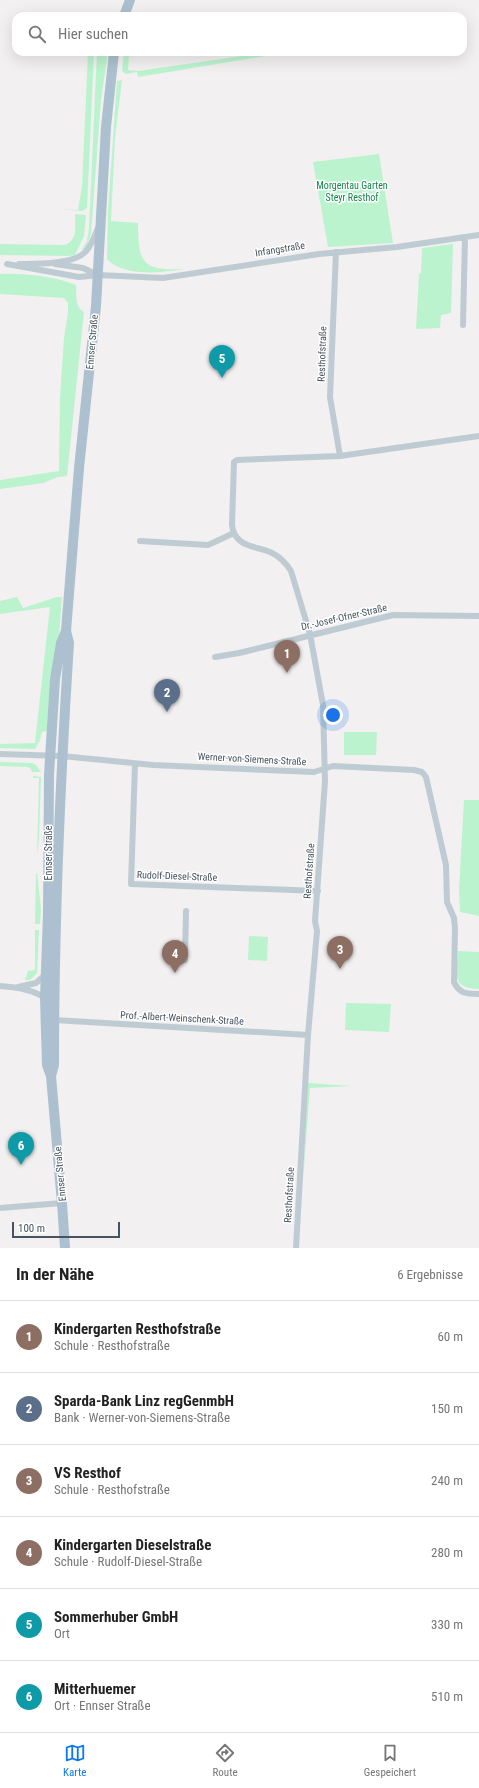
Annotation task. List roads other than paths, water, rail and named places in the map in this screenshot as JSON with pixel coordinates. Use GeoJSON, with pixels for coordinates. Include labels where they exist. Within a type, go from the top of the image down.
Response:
{"type":"FeatureCollection","features":[{"type":"Feature","properties":{"kind":"main road"},"geometry":{"type":"LineString","coordinates":[[126,12],[130,0]]}},
{"type":"Feature","properties":{"kind":"main road","name":"Ennser Straße"},"geometry":{"type":"LineString","coordinates":[[51,1076],[54,1065],[54,955],[68,643],[66,632],[79,468],[92,348],[98,275],[100,223],[114,56]]}},
{"type":"Feature","properties":{"kind":"main road","name":"Ennser Straße"},"geometry":{"type":"LineString","coordinates":[[65,1248],[51,1076],[47,1065],[45,998],[50,755],[55,680],[61,643],[66,632]]}},
{"type":"Feature","properties":{"kind":"street"},"geometry":{"type":"LineString","coordinates":[[0,265],[72,260],[84,253],[90,246],[100,223]]}},
{"type":"Feature","properties":{"kind":"street","name":"Infangstraße"},"geometry":{"type":"LineString","coordinates":[[98,275],[163,278],[336,252],[397,247],[479,235]]}},
{"type":"Feature","properties":{"kind":"street"},"geometry":{"type":"LineString","coordinates":[[463,325],[465,237]]}},
{"type":"Feature","properties":{"kind":"street","name":"Resthofstraße"},"geometry":{"type":"LineString","coordinates":[[336,252],[330,397],[340,456]]}},
{"type":"Feature","properties":{"kind":"street"},"geometry":{"type":"LineString","coordinates":[[44,263],[80,267],[98,275]]}},
{"type":"Feature","properties":{"kind":"street"},"geometry":{"type":"LineString","coordinates":[[7,264],[79,277],[98,275]]}},
{"type":"Feature","properties":{"kind":"street"},"geometry":{"type":"LineString","coordinates":[[140,541],[208,545],[234,533],[232,525],[233,464],[235,460],[340,456],[479,436]]}},
{"type":"Feature","properties":{"kind":"street","name":"Resthofstraße"},"geometry":{"type":"LineString","coordinates":[[234,533],[240,542],[271,553],[287,564],[291,570],[310,634],[323,705],[324,769],[318,891],[315,921],[317,931],[308,1035],[296,1248]]}},
{"type":"Feature","properties":{"kind":"street","name":"Dr.-Josef-Ofner-Straße"},"geometry":{"type":"LineString","coordinates":[[215,657],[239,653],[310,634],[393,615],[479,616]]}},
{"type":"Feature","properties":{"kind":"street","name":"Werner-von-Siemens-Straße"},"geometry":{"type":"LineString","coordinates":[[0,754],[50,755],[135,764],[314,772],[333,766],[414,770],[422,772],[426,777],[446,865],[447,902],[454,918],[455,928],[454,982],[458,988],[466,994],[479,994]]}},
{"type":"Feature","properties":{"kind":"street","name":"Rudolf-Diesel-Straße"},"geometry":{"type":"LineString","coordinates":[[135,764],[132,884],[318,891]]}},
{"type":"Feature","properties":{"kind":"street"},"geometry":{"type":"LineString","coordinates":[[184,960],[186,911]]}},
{"type":"Feature","properties":{"kind":"street"},"geometry":{"type":"LineString","coordinates":[[16,987],[36,983],[46,975]]}},
{"type":"Feature","properties":{"kind":"street"},"geometry":{"type":"LineString","coordinates":[[0,986],[16,987],[36,993],[45,998]]}},
{"type":"Feature","properties":{"kind":"street","name":"Prof.-Albert-Weinschenk-Straße"},"geometry":{"type":"LineString","coordinates":[[54,1020],[308,1035]]}},
{"type":"Feature","properties":{"kind":"street"},"geometry":{"type":"LineString","coordinates":[[0,1208],[62,1203]]}},
{"type":"Feature","properties":{"kind":"place","name":"Sommerhuber GmbH"},"geometry":{"type":"Point","coordinates":[222,378]}},
{"type":"Feature","properties":{"kind":"place","name":"Kindergarten Resthofstraße"},"geometry":{"type":"Point","coordinates":[287,673]}},
{"type":"Feature","properties":{"kind":"place","name":"Sparda-Bank Linz regGenmbH"},"geometry":{"type":"Point","coordinates":[167,712]}},
{"type":"Feature","properties":{"kind":"place","name":"VS Resthof"},"geometry":{"type":"Point","coordinates":[340,969]}},
{"type":"Feature","properties":{"kind":"place","name":"Kindergarten Dieselstraße"},"geometry":{"type":"Point","coordinates":[175,973]}},
{"type":"Feature","properties":{"kind":"place","name":"Mitterhuemer"},"geometry":{"type":"Point","coordinates":[21,1165]}},
{"type":"Feature","properties":{"kind":"park label","name":"Morgentau Garten Steyr Resthof"},"geometry":{"type":"Point","coordinates":[352,190]}}]}
